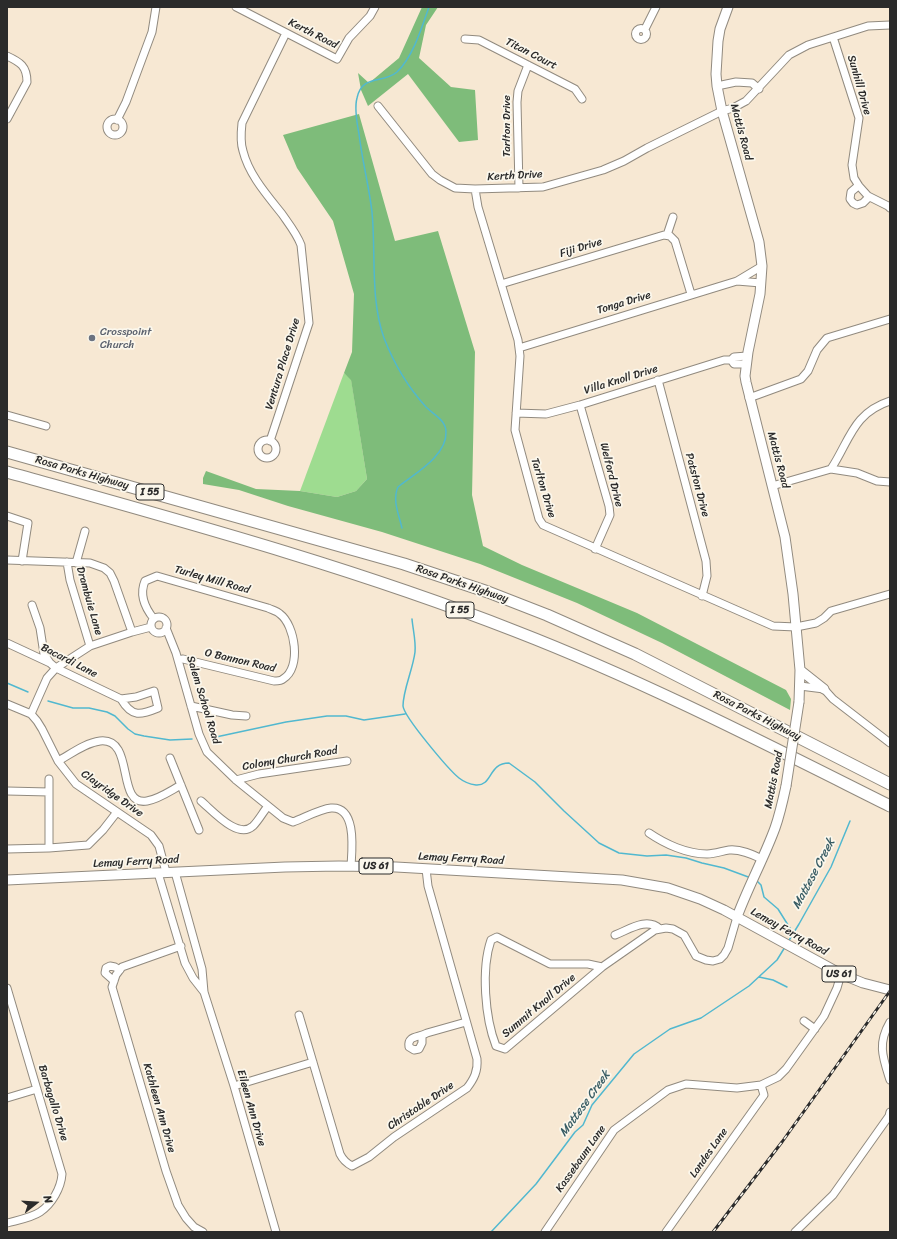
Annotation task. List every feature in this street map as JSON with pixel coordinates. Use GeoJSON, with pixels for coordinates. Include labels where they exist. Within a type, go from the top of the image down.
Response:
{"type":"FeatureCollection","features":[{"type":"Feature","properties":{"kind":"highway","name":"Rosa Parks Highway"},"geometry":{"type":"LineString","coordinates":[[7,452],[392,560],[488,592],[553,617],[629,652],[890,784]]}},
{"type":"Feature","properties":{"kind":"highway","name":"Rosa Parks Highway"},"geometry":{"type":"LineString","coordinates":[[7,472],[269,546],[360,574],[460,610],[566,651],[670,696],[890,806]]}},
{"type":"Feature","properties":{"kind":"main road","name":"Mattis Road"},"geometry":{"type":"LineString","coordinates":[[728,7],[720,29],[718,41],[716,62],[717,86],[722,111],[759,242],[762,266],[761,283],[745,376],[748,398],[772,486],[788,557],[800,670],[799,702],[786,786],[779,818],[748,889],[738,917]]}},
{"type":"Feature","properties":{"kind":"main road"},"geometry":{"type":"LineString","coordinates":[[800,670],[824,689]]}},
{"type":"Feature","properties":{"kind":"main road","name":"Lemay Ferry Road"},"geometry":{"type":"LineString","coordinates":[[7,880],[286,867],[352,866],[601,878],[638,882],[682,893],[712,904],[841,974],[863,983],[890,990]]}},
{"type":"Feature","properties":{"kind":"street"},"geometry":{"type":"LineString","coordinates":[[117,120],[126,102],[152,32],[156,7]]}},
{"type":"Feature","properties":{"kind":"street","name":"Kerth Road"},"geometry":{"type":"LineString","coordinates":[[236,7],[337,59],[349,38],[370,16],[375,7]]}},
{"type":"Feature","properties":{"kind":"street"},"geometry":{"type":"LineString","coordinates":[[645,30],[656,7]]}},
{"type":"Feature","properties":{"kind":"street","name":"Kerth Drive"},"geometry":{"type":"LineString","coordinates":[[378,106],[432,174],[455,188],[475,190],[549,186],[603,170],[624,161],[722,111],[746,102],[789,55],[808,45],[868,26],[890,25]]}},
{"type":"Feature","properties":{"kind":"street","name":"Ventura Place Drive"},"geometry":{"type":"LineString","coordinates":[[270,441],[309,323],[309,315],[300,242],[290,225],[253,175],[243,151],[241,137],[242,123],[286,33]]}},
{"type":"Feature","properties":{"kind":"street","name":"Sunhill Drive"},"geometry":{"type":"LineString","coordinates":[[834,38],[859,118],[852,164],[854,178],[858,186],[869,197],[890,208]]}},
{"type":"Feature","properties":{"kind":"street","name":"Titan Court"},"geometry":{"type":"LineString","coordinates":[[465,39],[479,40],[575,89],[582,99]]}},
{"type":"Feature","properties":{"kind":"street"},"geometry":{"type":"LineString","coordinates":[[7,56],[18,61],[26,71],[27,76],[26,82],[7,119]]}},
{"type":"Feature","properties":{"kind":"street","name":"Tarlton Drive"},"geometry":{"type":"LineString","coordinates":[[519,188],[516,102],[518,91],[528,65]]}},
{"type":"Feature","properties":{"kind":"street"},"geometry":{"type":"LineString","coordinates":[[717,86],[736,82],[752,83],[759,89]]}},
{"type":"Feature","properties":{"kind":"street"},"geometry":{"type":"LineString","coordinates":[[858,186],[851,192],[850,199],[852,203],[857,206],[869,197]]}},
{"type":"Feature","properties":{"kind":"street","name":"Tarlton Drive"},"geometry":{"type":"LineString","coordinates":[[475,190],[478,207],[519,348],[520,356],[515,430],[540,523],[548,529],[773,626],[796,627],[816,623],[832,611],[890,594]]}},
{"type":"Feature","properties":{"kind":"street"},"geometry":{"type":"LineString","coordinates":[[673,217],[667,235],[675,241],[691,294]]}},
{"type":"Feature","properties":{"kind":"street","name":"Fiji Drive"},"geometry":{"type":"LineString","coordinates":[[501,284],[659,235],[667,235]]}},
{"type":"Feature","properties":{"kind":"street","name":"Tonga Drive"},"geometry":{"type":"LineString","coordinates":[[519,348],[737,281],[762,266]]}},
{"type":"Feature","properties":{"kind":"street","name":"Tonga Drive"},"geometry":{"type":"LineString","coordinates":[[737,281],[761,283]]}},
{"type":"Feature","properties":{"kind":"street"},"geometry":{"type":"LineString","coordinates":[[748,398],[801,379],[808,371],[817,350],[827,338],[890,319]]}},
{"type":"Feature","properties":{"kind":"street","name":"Villa Knoll Drive"},"geometry":{"type":"LineString","coordinates":[[516,413],[546,414],[580,405],[724,360],[731,360],[734,364],[747,360]]}},
{"type":"Feature","properties":{"kind":"street","name":"Patston Drive"},"geometry":{"type":"LineString","coordinates":[[658,380],[706,561],[707,576],[702,596]]}},
{"type":"Feature","properties":{"kind":"street"},"geometry":{"type":"LineString","coordinates":[[831,470],[841,454],[852,431],[863,416],[878,405],[890,401]]}},
{"type":"Feature","properties":{"kind":"street","name":"Welford Drive"},"geometry":{"type":"LineString","coordinates":[[580,405],[609,506],[610,515],[595,549]]}},
{"type":"Feature","properties":{"kind":"street"},"geometry":{"type":"LineString","coordinates":[[7,415],[46,426]]}},
{"type":"Feature","properties":{"kind":"street"},"geometry":{"type":"LineString","coordinates":[[772,486],[831,470],[857,473],[877,481],[890,482]]}},
{"type":"Feature","properties":{"kind":"street"},"geometry":{"type":"LineString","coordinates":[[7,516],[28,523],[22,561]]}},
{"type":"Feature","properties":{"kind":"street"},"geometry":{"type":"LineString","coordinates":[[76,563],[85,531]]}},
{"type":"Feature","properties":{"kind":"street"},"geometry":{"type":"LineString","coordinates":[[7,560],[90,563],[104,568],[110,573],[118,590],[132,632]]}},
{"type":"Feature","properties":{"kind":"street","name":"Drambuie Lane"},"geometry":{"type":"LineString","coordinates":[[67,562],[70,580],[90,646]]}},
{"type":"Feature","properties":{"kind":"street","name":"Turley Mill Road"},"geometry":{"type":"LineString","coordinates":[[154,619],[149,612],[142,594],[142,588],[145,581],[157,576],[268,608]]}},
{"type":"Feature","properties":{"kind":"street"},"geometry":{"type":"LineString","coordinates":[[32,604],[40,628],[44,654],[50,663]]}},
{"type":"Feature","properties":{"kind":"street","name":"O Bannon Road"},"geometry":{"type":"LineString","coordinates":[[178,660],[183,659],[274,681],[283,680],[292,670],[295,647],[288,624],[280,614],[268,608]]}},
{"type":"Feature","properties":{"kind":"street"},"geometry":{"type":"LineString","coordinates":[[160,618],[164,620],[166,624],[166,628],[159,633],[154,631],[151,627],[154,619],[160,618]]}},
{"type":"Feature","properties":{"kind":"street"},"geometry":{"type":"LineString","coordinates":[[7,704],[31,714],[47,678],[56,668],[90,646],[151,627]]}},
{"type":"Feature","properties":{"kind":"street","name":"Salem School Road"},"geometry":{"type":"LineString","coordinates":[[166,628],[178,660],[202,743],[207,752],[236,780],[283,818],[293,822],[327,809],[332,808],[341,811],[348,819],[352,828],[352,866]]}},
{"type":"Feature","properties":{"kind":"street","name":"Bacardi Lane"},"geometry":{"type":"LineString","coordinates":[[7,643],[121,699],[132,712],[139,714],[158,708],[154,691],[136,697],[121,699]]}},
{"type":"Feature","properties":{"kind":"street"},"geometry":{"type":"LineString","coordinates":[[800,686],[824,689],[833,699],[890,743]]}},
{"type":"Feature","properties":{"kind":"street"},"geometry":{"type":"LineString","coordinates":[[191,706],[232,715],[246,716]]}},
{"type":"Feature","properties":{"kind":"street","name":"Clayridge Drive"},"geometry":{"type":"LineString","coordinates":[[31,714],[42,730],[58,761],[76,784],[151,835],[156,840],[166,872]]}},
{"type":"Feature","properties":{"kind":"street"},"geometry":{"type":"LineString","coordinates":[[58,761],[84,746],[95,742],[107,742],[114,745],[122,758],[129,790],[134,797],[141,801],[147,801],[181,785]]}},
{"type":"Feature","properties":{"kind":"street"},"geometry":{"type":"LineString","coordinates":[[170,758],[199,830]]}},
{"type":"Feature","properties":{"kind":"street","name":"Colony Church Road"},"geometry":{"type":"LineString","coordinates":[[236,780],[259,774],[347,761]]}},
{"type":"Feature","properties":{"kind":"street"},"geometry":{"type":"LineString","coordinates":[[49,848],[50,779]]}},
{"type":"Feature","properties":{"kind":"street"},"geometry":{"type":"LineString","coordinates":[[7,791],[49,792]]}},
{"type":"Feature","properties":{"kind":"street"},"geometry":{"type":"LineString","coordinates":[[201,801],[233,828],[242,831],[252,827],[268,806]]}},
{"type":"Feature","properties":{"kind":"street"},"geometry":{"type":"LineString","coordinates":[[7,849],[49,848],[88,844],[103,830],[117,812]]}},
{"type":"Feature","properties":{"kind":"street"},"geometry":{"type":"LineString","coordinates":[[649,833],[661,841],[681,849],[699,853],[716,854],[736,850],[744,851],[762,859]]}},
{"type":"Feature","properties":{"kind":"street","name":"Christoble Drive"},"geometry":{"type":"LineString","coordinates":[[299,1015],[342,1160],[352,1166],[369,1157],[394,1137],[467,1088],[475,1077],[478,1064],[428,886],[426,869]]}},
{"type":"Feature","properties":{"kind":"street","name":"Eileen Ann Drive"},"geometry":{"type":"LineString","coordinates":[[166,872],[185,962],[193,978],[204,992]]}},
{"type":"Feature","properties":{"kind":"street","name":"Eileen Ann Drive"},"geometry":{"type":"LineString","coordinates":[[166,872],[202,969],[204,992],[234,1086],[275,1232]]}},
{"type":"Feature","properties":{"kind":"street"},"geometry":{"type":"LineString","coordinates":[[615,935],[646,923],[655,924],[660,929],[673,929],[684,935],[696,956],[713,961],[724,955],[728,948],[738,917]]}},
{"type":"Feature","properties":{"kind":"street","name":"Summit Knoll Drive"},"geometry":{"type":"LineString","coordinates":[[602,967],[588,964],[550,964],[497,937],[493,938],[488,948],[485,984],[487,1007],[496,1046],[505,1048],[602,967],[655,930],[660,929]]}},
{"type":"Feature","properties":{"kind":"street","name":"Kathleen Ann Drive"},"geometry":{"type":"LineString","coordinates":[[181,946],[122,967],[120,970],[110,966],[106,968],[105,974],[114,981],[112,987],[166,1171],[178,1205],[194,1227],[203,1232]]}},
{"type":"Feature","properties":{"kind":"street"},"geometry":{"type":"LineString","coordinates":[[114,981],[120,970]]}},
{"type":"Feature","properties":{"kind":"street","name":"Kassebaum Lane"},"geometry":{"type":"LineString","coordinates":[[546,1232],[614,1130],[668,1090],[686,1084],[730,1088],[761,1085],[781,1074],[815,1030],[837,988],[841,974]]}},
{"type":"Feature","properties":{"kind":"street","name":"Barbagallo Drive"},"geometry":{"type":"LineString","coordinates":[[7,988],[62,1174],[59,1187],[51,1201],[44,1209],[33,1215],[7,1223]]}},
{"type":"Feature","properties":{"kind":"street"},"geometry":{"type":"LineString","coordinates":[[804,1021],[815,1030]]}},
{"type":"Feature","properties":{"kind":"street"},"geometry":{"type":"LineString","coordinates":[[422,1036],[427,1033],[466,1022]]}},
{"type":"Feature","properties":{"kind":"street"},"geometry":{"type":"LineString","coordinates":[[890,1022],[883,1036],[881,1046],[890,1080]]}},
{"type":"Feature","properties":{"kind":"street"},"geometry":{"type":"LineString","coordinates":[[234,1086],[313,1062]]}},
{"type":"Feature","properties":{"kind":"street","name":"Landes Lane"},"geometry":{"type":"LineString","coordinates":[[666,1232],[764,1095],[761,1085]]}},
{"type":"Feature","properties":{"kind":"street"},"geometry":{"type":"LineString","coordinates":[[7,1098],[37,1089]]}},
{"type":"Feature","properties":{"kind":"street"},"geometry":{"type":"LineString","coordinates":[[796,1232],[833,1195],[889,1116],[890,1112]]}},
{"type":"Feature","properties":{"kind":"green space"},"geometry":{"type":"Polygon","coordinates":[[[422,7],[438,7],[426,25],[419,58],[451,87],[475,90],[478,140],[459,142],[408,74],[368,106],[361,90],[358,73],[369,83],[399,58],[422,7]]]}},
{"type":"Feature","properties":{"kind":"green space"},"geometry":{"type":"Polygon","coordinates":[[[359,114],[395,241],[438,231],[475,352],[472,495],[483,546],[522,565],[637,613],[786,690],[791,699],[790,710],[662,643],[577,603],[480,564],[382,532],[288,506],[239,490],[203,484],[203,478],[206,471],[256,489],[300,491],[337,497],[356,491],[367,479],[351,380],[344,373],[352,352],[354,294],[333,221],[297,168],[283,135],[359,114]]]}},
{"type":"Feature","properties":{"kind":"green space"},"geometry":{"type":"Polygon","coordinates":[[[344,373],[351,379],[367,479],[356,491],[337,497],[300,491],[344,373]]]}},
{"type":"Feature","properties":{"kind":"waterway"},"geometry":{"type":"LineString","coordinates":[[402,528],[396,502],[396,492],[398,487],[435,457],[445,441],[446,432],[442,421],[426,407],[413,391],[397,366],[384,338],[375,292],[372,212],[356,107],[357,98],[363,86],[368,82],[391,76],[403,66],[416,41],[429,7]]}},
{"type":"Feature","properties":{"kind":"waterway"},"geometry":{"type":"LineString","coordinates":[[412,619],[415,652],[403,700],[403,706],[405,712],[419,732],[437,755],[459,778],[471,784],[481,784],[485,782],[497,767],[502,764],[509,763],[535,782],[599,843],[619,853],[647,856],[666,855],[686,858],[724,868],[751,878]]}},
{"type":"Feature","properties":{"kind":"waterway"},"geometry":{"type":"LineString","coordinates":[[7,683],[28,692]]}},
{"type":"Feature","properties":{"kind":"waterway"},"geometry":{"type":"LineString","coordinates":[[48,701],[73,708],[89,708],[107,712],[115,716],[135,734],[170,740],[192,739]]}},
{"type":"Feature","properties":{"kind":"waterway"},"geometry":{"type":"LineString","coordinates":[[216,737],[286,722],[327,716],[346,716],[364,720],[405,714]]}},
{"type":"Feature","properties":{"kind":"waterway","name":"Mattese Creek"},"geometry":{"type":"LineString","coordinates":[[788,942],[831,867],[850,821]]}},
{"type":"Feature","properties":{"kind":"waterway"},"geometry":{"type":"LineString","coordinates":[[756,880],[761,885],[764,897],[778,909],[793,933]]}},
{"type":"Feature","properties":{"kind":"waterway","name":"Mattese Creek"},"geometry":{"type":"LineString","coordinates":[[491,1232],[536,1184],[575,1132],[583,1125],[592,1105],[634,1054],[670,1029],[701,1018],[749,986],[777,960],[785,947]]}},
{"type":"Feature","properties":{"kind":"waterway"},"geometry":{"type":"LineString","coordinates":[[759,977],[773,980],[787,987]]}},
{"type":"Feature","properties":{"kind":"railway"},"geometry":{"type":"LineString","coordinates":[[713,1232],[782,1142],[890,991]]}},
{"type":"Feature","properties":{"kind":"place","name":"Crosspoint Church"},"geometry":{"type":"Point","coordinates":[92,338]}}]}
